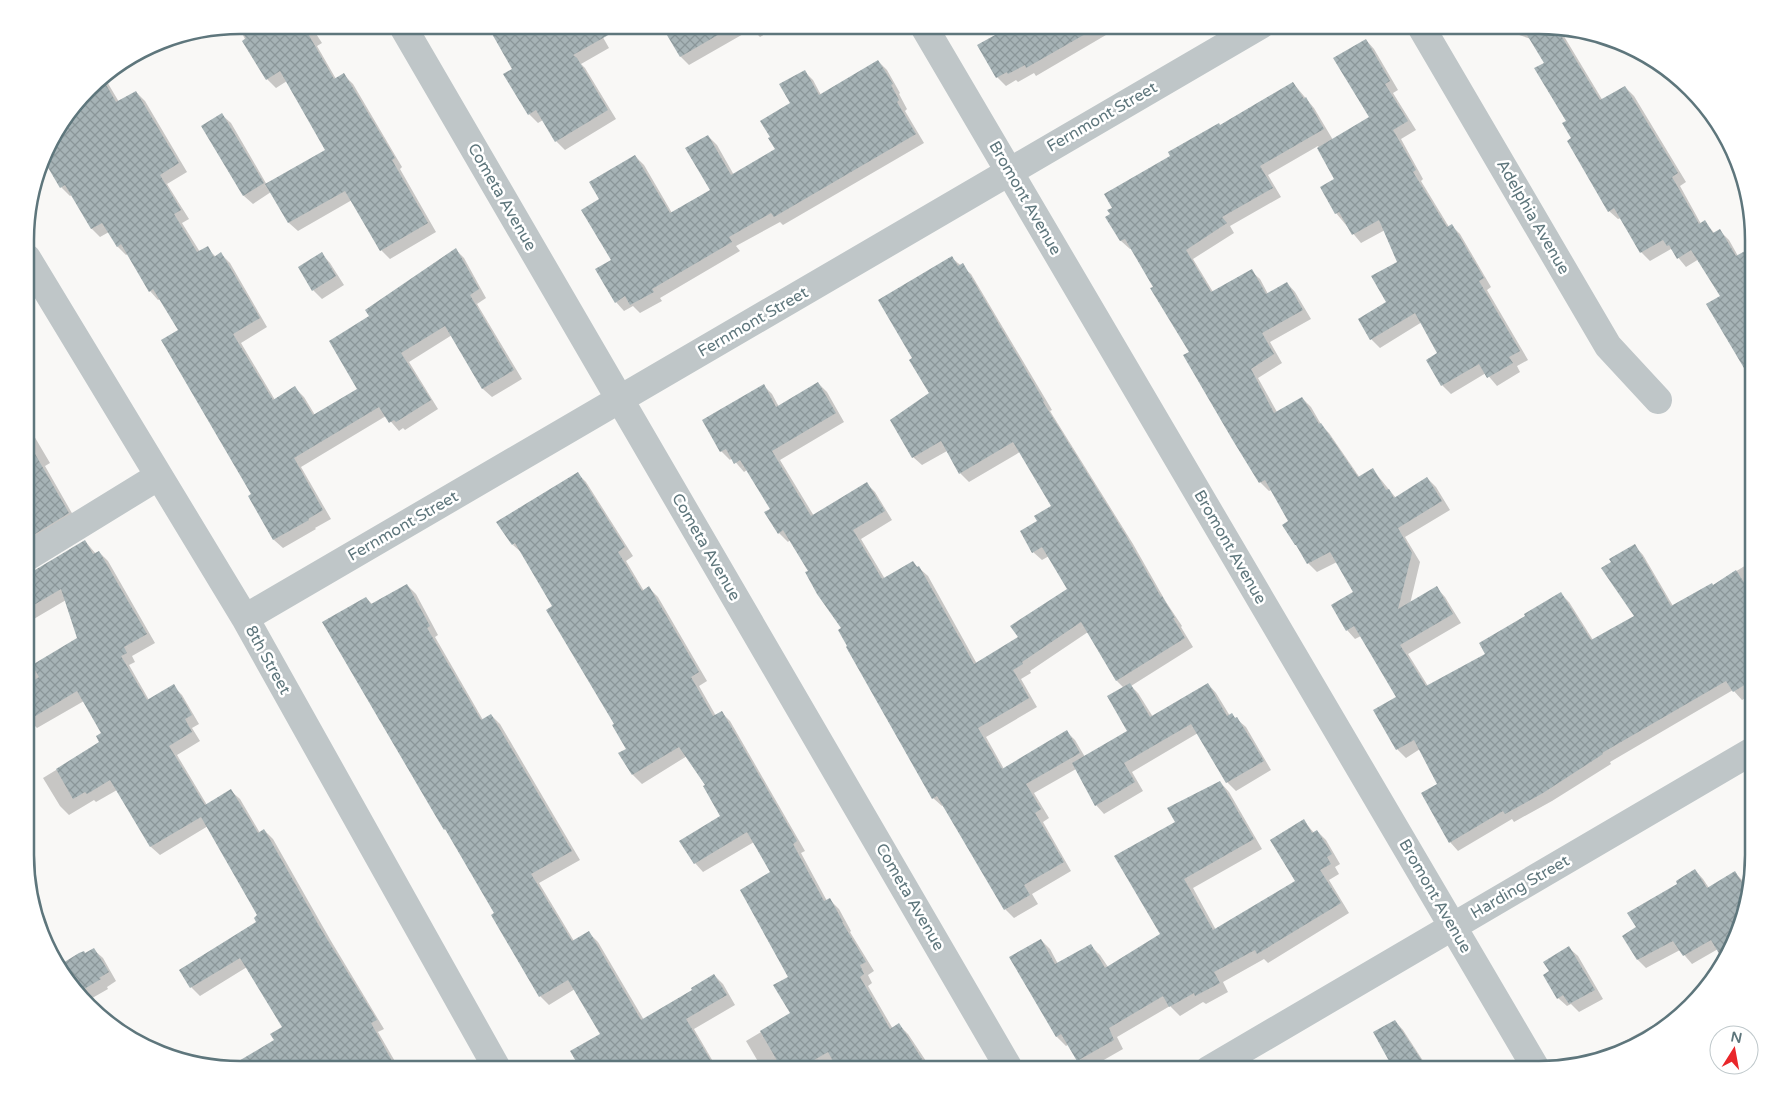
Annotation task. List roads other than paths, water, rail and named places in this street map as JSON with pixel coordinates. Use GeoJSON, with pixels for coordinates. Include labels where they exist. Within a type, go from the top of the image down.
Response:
{"type":"FeatureCollection","features":[{"type":"Feature","properties":{"kind":"street","name":"Cometa Avenue"},"geometry":{"type":"LineString","coordinates":[[407,34],[1005,1061]]}},
{"type":"Feature","properties":{"kind":"street","name":"Bromont Avenue"},"geometry":{"type":"LineString","coordinates":[[928,34],[1532,1061]]}},
{"type":"Feature","properties":{"kind":"street","name":"Fernmont Street"},"geometry":{"type":"LineString","coordinates":[[245,618],[1245,34]]}},
{"type":"Feature","properties":{"kind":"street","name":"Adelphia Avenue"},"geometry":{"type":"LineString","coordinates":[[1425,34],[1608,346],[1658,400]]}},
{"type":"Feature","properties":{"kind":"street","name":"8th Street"},"geometry":{"type":"LineString","coordinates":[[34,270],[245,618],[493,1061]]}},
{"type":"Feature","properties":{"kind":"street"},"geometry":{"type":"LineString","coordinates":[[34,553],[159,476]]}},
{"type":"Feature","properties":{"kind":"street","name":"Harding Street"},"geometry":{"type":"LineString","coordinates":[[1223,1061],[1745,755]]}}]}
